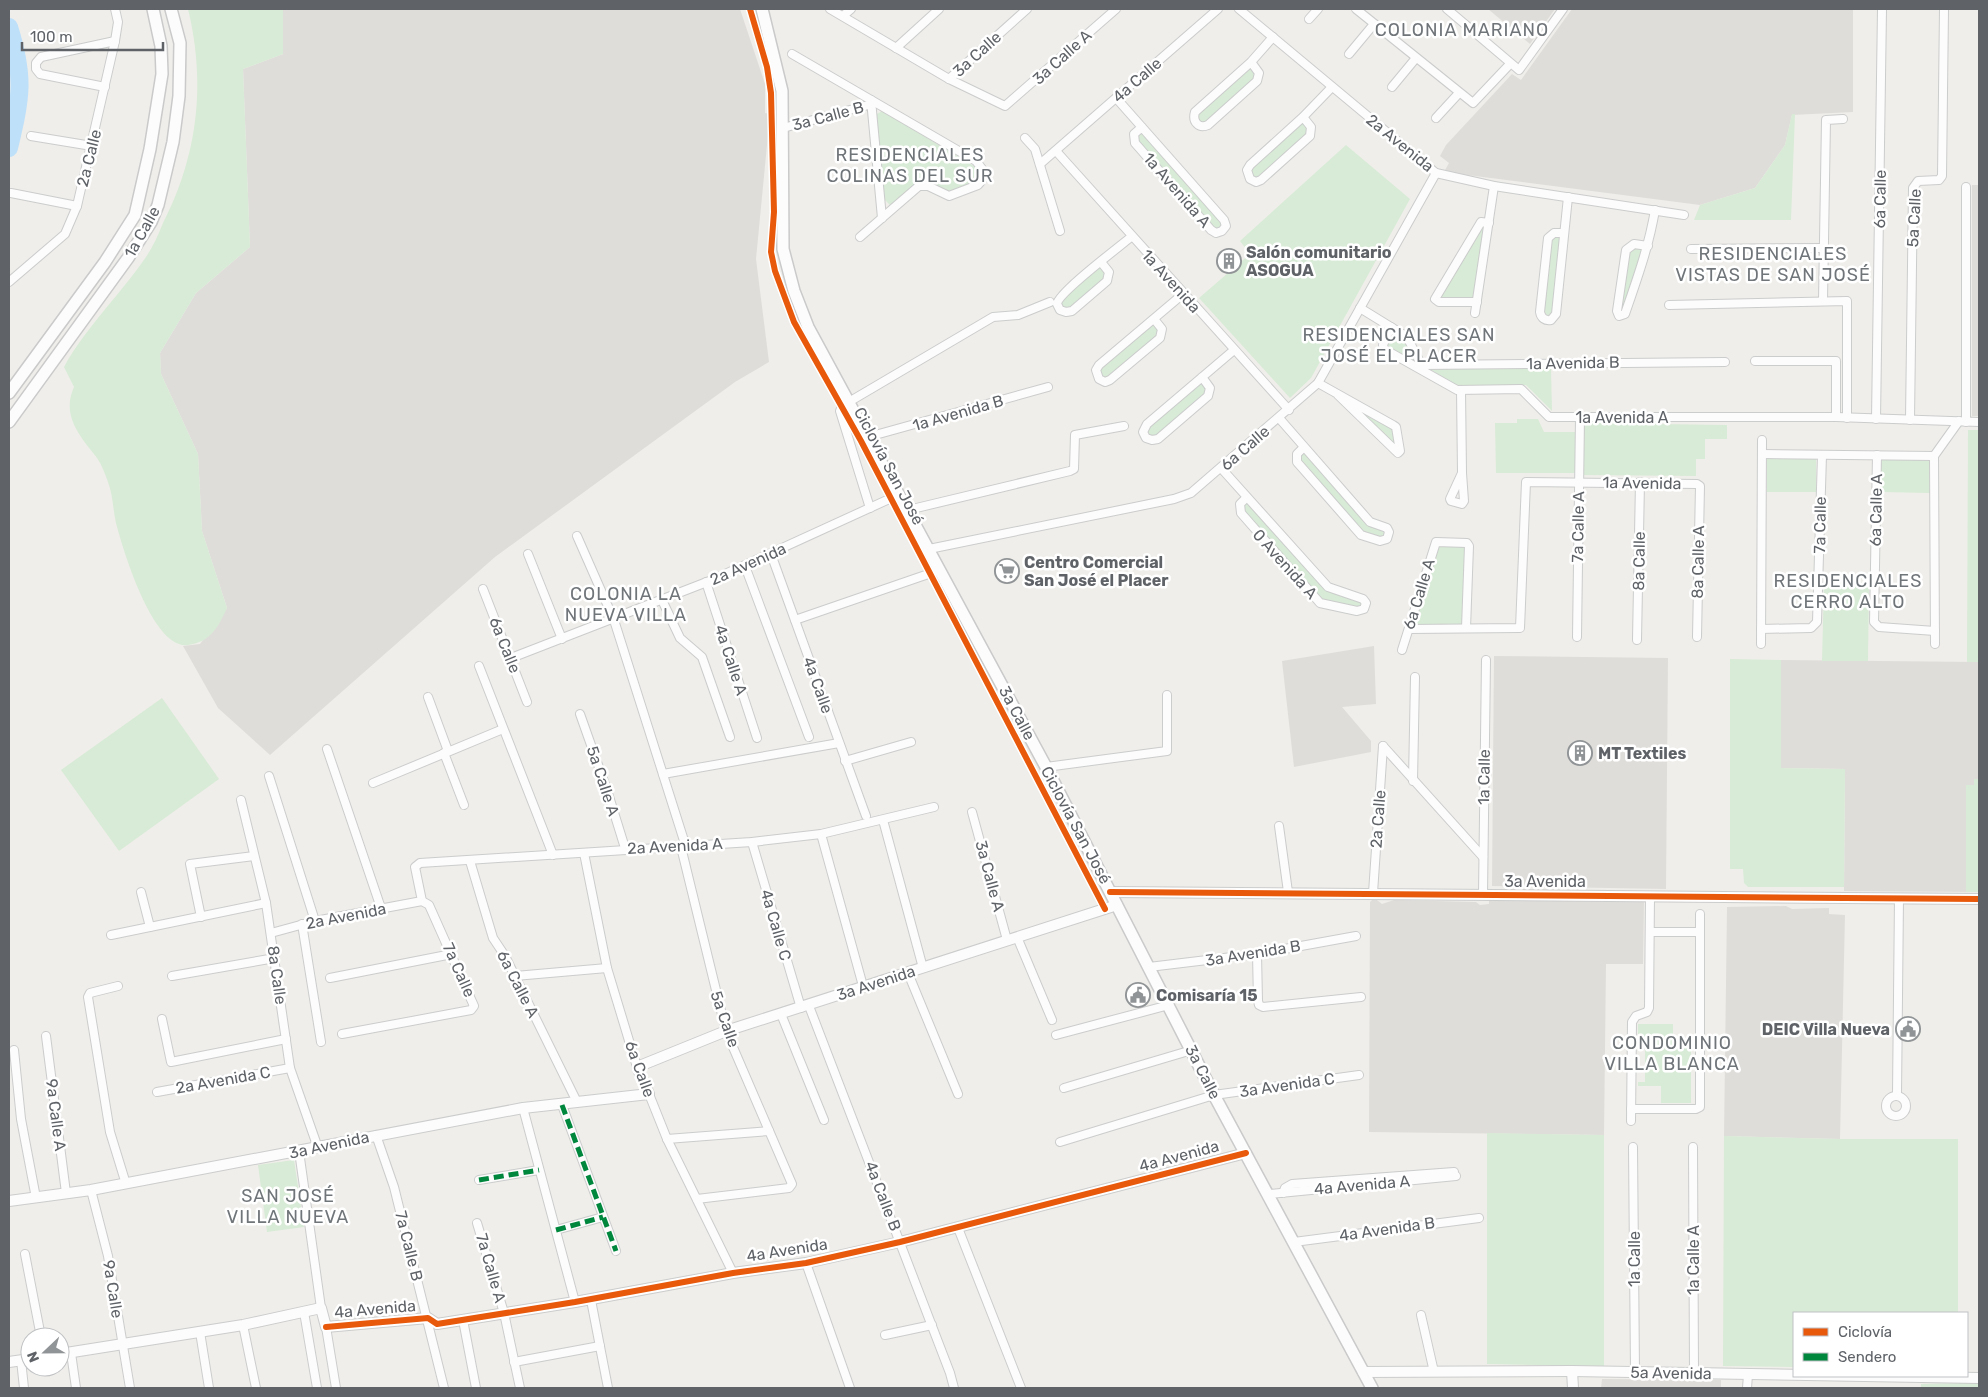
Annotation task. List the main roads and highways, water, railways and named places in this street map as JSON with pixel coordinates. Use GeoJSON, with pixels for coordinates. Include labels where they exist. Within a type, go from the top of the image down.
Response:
{"type":"FeatureCollection","features":[{"type":"Feature","properties":{"kind":"main road","name":"1a Calle"},"geometry":{"type":"LineString","coordinates":[[9,393],[109,256],[135,215],[150,149],[162,74],[161,46],[153,9]]}},
{"type":"Feature","properties":{"kind":"main road","name":"1a Calle"},"geometry":{"type":"LineString","coordinates":[[9,422],[128,258],[151,222],[158,205],[173,142],[179,96],[180,43],[172,9]]}},
{"type":"Feature","properties":{"kind":"main road","name":"3a Calle"},"geometry":{"type":"LineString","coordinates":[[762,9],[780,81],[784,128],[783,241],[786,265],[796,299],[808,327],[1046,767],[1214,1095],[1372,1388]]}},
{"type":"Feature","properties":{"kind":"waterway"},"geometry":{"type":"LineString","coordinates":[[9,27],[17,60],[20,88],[9,148]]}},
{"type":"Feature","properties":{"kind":"place","name":"Salón comunitario ASOGUA"},"geometry":{"type":"Point","coordinates":[1229,261]}},
{"type":"Feature","properties":{"kind":"place","name":"Centro Comercial San José el Placer"},"geometry":{"type":"Point","coordinates":[1007,571]}},
{"type":"Feature","properties":{"kind":"place","name":"MT Textiles"},"geometry":{"type":"Point","coordinates":[1580,753]}},
{"type":"Feature","properties":{"kind":"place","name":"Comisaría 15"},"geometry":{"type":"Point","coordinates":[1138,995]}},
{"type":"Feature","properties":{"kind":"place","name":"DEIC Villa Nueva"},"geometry":{"type":"Point","coordinates":[1908,1029]}},
{"type":"Feature","properties":{"kind":"district","name":"COLONIA MARIANO"},"geometry":{"type":"Point","coordinates":[1462,30]}},
{"type":"Feature","properties":{"kind":"district","name":"RESIDENCIALES COLINAS DEL SUR"},"geometry":{"type":"Point","coordinates":[910,165]}},
{"type":"Feature","properties":{"kind":"district","name":"RESIDENCIALES VISTAS DE SAN JOSÉ"},"geometry":{"type":"Point","coordinates":[1773,264]}},
{"type":"Feature","properties":{"kind":"district","name":"RESIDENCIALES SAN JOSÉ EL PLACER"},"geometry":{"type":"Point","coordinates":[1399,345]}},
{"type":"Feature","properties":{"kind":"district","name":"RESIDENCIALES CERRO ALTO"},"geometry":{"type":"Point","coordinates":[1848,591]}},
{"type":"Feature","properties":{"kind":"district","name":"COLONIA LA NUEVA VILLA"},"geometry":{"type":"Point","coordinates":[626,604]}},
{"type":"Feature","properties":{"kind":"district","name":"CONDOMINIO VILLA BLANCA"},"geometry":{"type":"Point","coordinates":[1672,1053]}},
{"type":"Feature","properties":{"kind":"district","name":"SAN JOSÉ VILLA NUEVA"},"geometry":{"type":"Point","coordinates":[288,1206]}}]}
